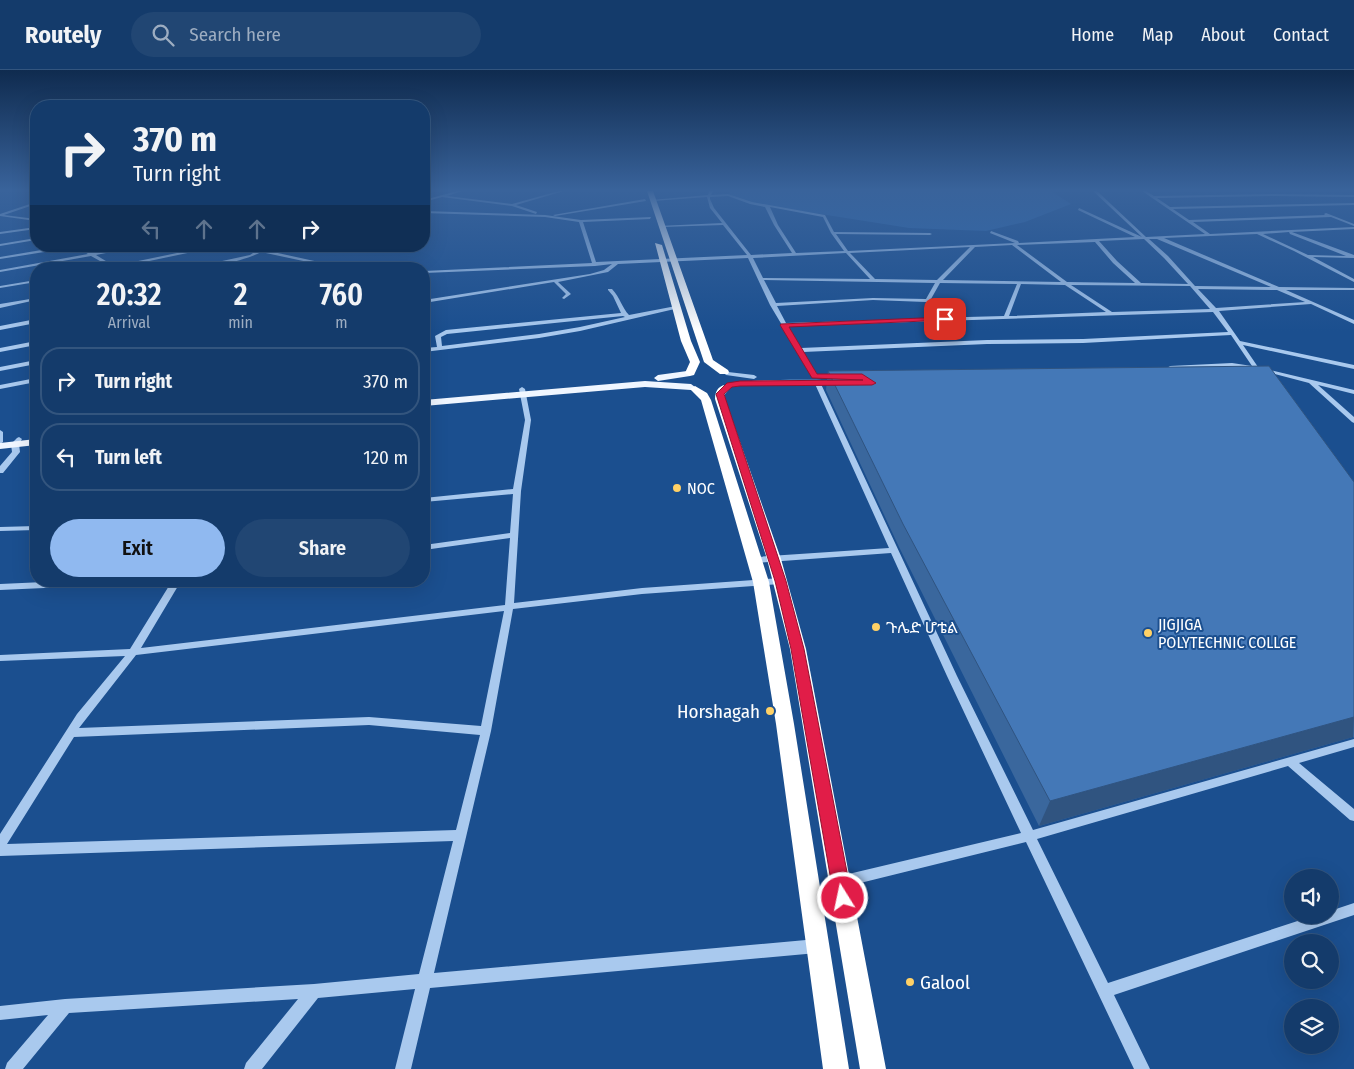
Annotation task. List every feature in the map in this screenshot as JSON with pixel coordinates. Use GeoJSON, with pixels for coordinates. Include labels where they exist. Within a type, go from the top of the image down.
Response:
{"type":"FeatureCollection","features":[{"type":"Feature","properties":{"kind":"highway"},"geometry":{"type":"LineString","coordinates":[[656,238],[676,308],[695,362],[691,381]]}},
{"type":"Feature","properties":{"kind":"highway"},"geometry":{"type":"LineString","coordinates":[[665,238],[709,362],[726,380]]}},
{"type":"Feature","properties":{"kind":"highway"},"geometry":{"type":"LineString","coordinates":[[691,381],[709,370],[726,380]]}},
{"type":"Feature","properties":{"kind":"highway"},"geometry":{"type":"LineString","coordinates":[[691,381],[710,390],[726,380]]}},
{"type":"Feature","properties":{"kind":"highway"},"geometry":{"type":"LineString","coordinates":[[726,380],[720,394],[720,399],[781,581],[798,649],[873,1069]]}},
{"type":"Feature","properties":{"kind":"highway"},"geometry":{"type":"LineString","coordinates":[[691,381],[706,400],[761,582],[836,1069]]}},
{"type":"Feature","properties":{"kind":"main road"},"geometry":{"type":"LineString","coordinates":[[430,402],[522,391],[656,379],[691,381]]}},
{"type":"Feature","properties":{"kind":"main road"},"geometry":{"type":"LineString","coordinates":[[430,398],[691,381]]}},
{"type":"Feature","properties":{"kind":"main road"},"geometry":{"type":"LineString","coordinates":[[0,446],[30,439]]}},
{"type":"Feature","properties":{"kind":"main road"},"geometry":{"type":"LineString","coordinates":[[0,441],[30,442]]}},
{"type":"Feature","properties":{"kind":"street"},"geometry":{"type":"LineString","coordinates":[[586,238],[595,265]]}},
{"type":"Feature","properties":{"kind":"street"},"geometry":{"type":"LineString","coordinates":[[735,238],[750,257],[784,325],[816,379],[952,676],[1142,1069]]}},
{"type":"Feature","properties":{"kind":"street"},"geometry":{"type":"LineString","coordinates":[[784,238],[795,255]]}},
{"type":"Feature","properties":{"kind":"street"},"geometry":{"type":"LineString","coordinates":[[836,238],[874,281]]}},
{"type":"Feature","properties":{"kind":"street"},"geometry":{"type":"LineString","coordinates":[[1003,238],[1016,244],[1067,284],[1112,314]]}},
{"type":"Feature","properties":{"kind":"street"},"geometry":{"type":"LineString","coordinates":[[430,272],[1132,238]]}},
{"type":"Feature","properties":{"kind":"street"},"geometry":{"type":"LineString","coordinates":[[1142,238],[1214,310],[1262,376]]}},
{"type":"Feature","properties":{"kind":"street"},"geometry":{"type":"LineString","coordinates":[[1157,238],[1238,270],[1354,322]]}},
{"type":"Feature","properties":{"kind":"street"},"geometry":{"type":"LineString","coordinates":[[1269,238],[1354,281]]}},
{"type":"Feature","properties":{"kind":"street"},"geometry":{"type":"LineString","coordinates":[[1303,238],[1354,257]]}},
{"type":"Feature","properties":{"kind":"street"},"geometry":{"type":"LineString","coordinates":[[0,245],[30,240]]}},
{"type":"Feature","properties":{"kind":"street"},"geometry":{"type":"LineString","coordinates":[[1096,240],[1115,262],[1139,284]]}},
{"type":"Feature","properties":{"kind":"street"},"geometry":{"type":"LineString","coordinates":[[927,320],[929,301],[938,282],[974,246]]}},
{"type":"Feature","properties":{"kind":"street"},"geometry":{"type":"LineString","coordinates":[[0,258],[38,252]]}},
{"type":"Feature","properties":{"kind":"street"},"geometry":{"type":"LineString","coordinates":[[86,252],[103,262]]}},
{"type":"Feature","properties":{"kind":"street"},"geometry":{"type":"LineString","coordinates":[[55,262],[111,252]]}},
{"type":"Feature","properties":{"kind":"street"},"geometry":{"type":"LineString","coordinates":[[143,262],[190,252]]}},
{"type":"Feature","properties":{"kind":"street"},"geometry":{"type":"LineString","coordinates":[[221,262],[251,256],[260,252]]}},
{"type":"Feature","properties":{"kind":"street"},"geometry":{"type":"LineString","coordinates":[[267,252],[315,262]]}},
{"type":"Feature","properties":{"kind":"street"},"geometry":{"type":"LineString","coordinates":[[1307,256],[1354,257]]}},
{"type":"Feature","properties":{"kind":"street"},"geometry":{"type":"LineString","coordinates":[[430,301],[606,271],[617,264]]}},
{"type":"Feature","properties":{"kind":"street"},"geometry":{"type":"LineString","coordinates":[[0,271],[30,266]]}},
{"type":"Feature","properties":{"kind":"street"},"geometry":{"type":"LineString","coordinates":[[554,280],[569,294],[564,298]]}},
{"type":"Feature","properties":{"kind":"street"},"geometry":{"type":"LineString","coordinates":[[761,280],[1139,284],[1354,289]]}},
{"type":"Feature","properties":{"kind":"street"},"geometry":{"type":"LineString","coordinates":[[0,287],[30,281]]}},
{"type":"Feature","properties":{"kind":"street"},"geometry":{"type":"LineString","coordinates":[[1006,317],[1019,284]]}},
{"type":"Feature","properties":{"kind":"street"},"geometry":{"type":"LineString","coordinates":[[610,290],[616,295],[620,310],[626,315]]}},
{"type":"Feature","properties":{"kind":"street"},"geometry":{"type":"LineString","coordinates":[[774,305],[873,299],[929,301]]}},
{"type":"Feature","properties":{"kind":"street"},"geometry":{"type":"LineString","coordinates":[[0,306],[30,300]]}},
{"type":"Feature","properties":{"kind":"street"},"geometry":{"type":"LineString","coordinates":[[784,325],[1214,310],[1310,303]]}},
{"type":"Feature","properties":{"kind":"street"},"geometry":{"type":"LineString","coordinates":[[440,348],[438,336],[446,332],[626,315],[676,308]]}},
{"type":"Feature","properties":{"kind":"street"},"geometry":{"type":"LineString","coordinates":[[430,349],[580,329],[626,315]]}},
{"type":"Feature","properties":{"kind":"street"},"geometry":{"type":"LineString","coordinates":[[0,328],[30,322]]}},
{"type":"Feature","properties":{"kind":"street"},"geometry":{"type":"LineString","coordinates":[[799,350],[996,342],[1083,341],[1232,333]]}},
{"type":"Feature","properties":{"kind":"street"},"geometry":{"type":"LineString","coordinates":[[1238,342],[1354,367]]}},
{"type":"Feature","properties":{"kind":"street"},"geometry":{"type":"LineString","coordinates":[[0,350],[30,344]]}},
{"type":"Feature","properties":{"kind":"street"},"geometry":{"type":"LineString","coordinates":[[0,369],[30,363]]}},
{"type":"Feature","properties":{"kind":"street"},"geometry":{"type":"LineString","coordinates":[[1161,369],[1232,365],[1256,368],[1354,392]]}},
{"type":"Feature","properties":{"kind":"street"},"geometry":{"type":"LineString","coordinates":[[726,380],[749,377],[841,379]]}},
{"type":"Feature","properties":{"kind":"street"},"geometry":{"type":"LineString","coordinates":[[726,380],[749,383],[816,379]]}},
{"type":"Feature","properties":{"kind":"street"},"geometry":{"type":"LineString","coordinates":[[0,387],[30,381]]}},
{"type":"Feature","properties":{"kind":"street"},"geometry":{"type":"LineString","coordinates":[[1310,381],[1354,421]]}},
{"type":"Feature","properties":{"kind":"street"},"geometry":{"type":"LineString","coordinates":[[403,1069],[486,731],[509,607],[518,491],[528,420],[522,391]]}},
{"type":"Feature","properties":{"kind":"street"},"geometry":{"type":"LineString","coordinates":[[0,432],[0,441]]}},
{"type":"Feature","properties":{"kind":"street"},"geometry":{"type":"LineString","coordinates":[[0,471],[16,452],[17,442]]}},
{"type":"Feature","properties":{"kind":"street"},"geometry":{"type":"LineString","coordinates":[[430,499],[518,491]]}},
{"type":"Feature","properties":{"kind":"street"},"geometry":{"type":"LineString","coordinates":[[0,529],[30,528]]}},
{"type":"Feature","properties":{"kind":"street"},"geometry":{"type":"LineString","coordinates":[[430,546],[515,535]]}},
{"type":"Feature","properties":{"kind":"street"},"geometry":{"type":"LineString","coordinates":[[755,560],[894,550]]}},
{"type":"Feature","properties":{"kind":"street"},"geometry":{"type":"LineString","coordinates":[[0,658],[133,652],[642,591],[781,581]]}},
{"type":"Feature","properties":{"kind":"street"},"geometry":{"type":"LineString","coordinates":[[0,587],[30,586]]}},
{"type":"Feature","properties":{"kind":"street"},"geometry":{"type":"LineString","coordinates":[[0,845],[81,717],[133,652],[172,587]]}},
{"type":"Feature","properties":{"kind":"street"},"geometry":{"type":"LineString","coordinates":[[71,732],[369,721],[486,731]]}},
{"type":"Feature","properties":{"kind":"street"},"geometry":{"type":"LineString","coordinates":[[840,882],[1029,836],[1354,743]]}},
{"type":"Feature","properties":{"kind":"street"},"geometry":{"type":"LineString","coordinates":[[1289,761],[1354,816]]}},
{"type":"Feature","properties":{"kind":"street"},"geometry":{"type":"LineString","coordinates":[[0,850],[461,835]]}},
{"type":"Feature","properties":{"kind":"street"},"geometry":{"type":"LineString","coordinates":[[1105,992],[1354,909]]}},
{"type":"Feature","properties":{"kind":"street"},"geometry":{"type":"LineString","coordinates":[[0,1013],[65,1006],[314,990],[818,946]]}},
{"type":"Feature","properties":{"kind":"street"},"geometry":{"type":"LineString","coordinates":[[252,1069],[314,990]]}},
{"type":"Feature","properties":{"kind":"street"},"geometry":{"type":"LineString","coordinates":[[13,1069],[65,1006]]}},
{"type":"Feature","properties":{"kind":"building","name":"JIGJIGA POLYTECHNIC COLLGE"},"geometry":{"type":"Polygon","coordinates":[[[1269,366],[1354,482],[1354,717],[1050,801],[903,524],[828,371],[1269,366]]]}},
{"type":"Feature","properties":{"kind":"place","name":"NOC"},"geometry":{"type":"Point","coordinates":[677,488]}},
{"type":"Feature","properties":{"kind":"place","name":"ጉሌድ ሆቴል"},"geometry":{"type":"Point","coordinates":[876,627]}},
{"type":"Feature","properties":{"kind":"place","name":"JIGJIGA POLYTECHNIC COLLGE"},"geometry":{"type":"Point","coordinates":[1148,633]}},
{"type":"Feature","properties":{"kind":"place","name":"Horshagah"},"geometry":{"type":"Point","coordinates":[770,711]}},
{"type":"Feature","properties":{"kind":"place","name":"Galool"},"geometry":{"type":"Point","coordinates":[910,982]}},
{"type":"Feature","properties":{"kind":"route"},"geometry":{"type":"LineString","coordinates":[[843,898],[798,649],[781,581],[720,399],[720,394],[730,385],[740,383],[872,383],[868,379],[856,376],[815,376],[784,325],[945,319]]}}]}
